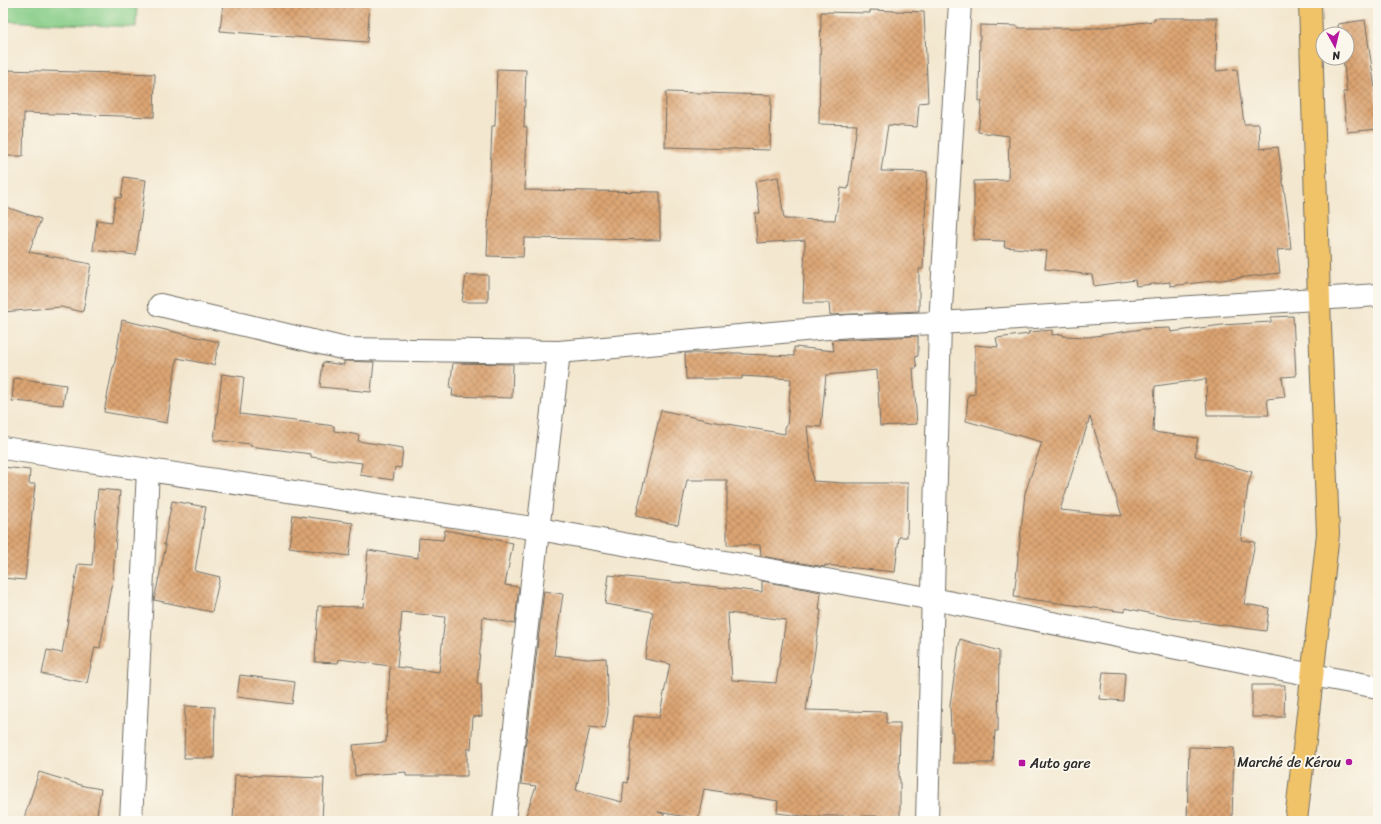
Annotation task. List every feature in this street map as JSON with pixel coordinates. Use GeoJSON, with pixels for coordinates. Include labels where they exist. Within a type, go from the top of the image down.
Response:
{"type":"FeatureCollection","features":[{"type":"Feature","properties":{"kind":"main road"},"geometry":{"type":"LineString","coordinates":[[1296,821],[1328,534],[1318,300],[1310,3]]}},
{"type":"Feature","properties":{"kind":"street"},"geometry":{"type":"LineString","coordinates":[[927,821],[940,323],[960,3]]}},
{"type":"Feature","properties":{"kind":"street"},"geometry":{"type":"LineString","coordinates":[[160,305],[346,349],[559,352],[850,326],[940,323],[1378,295]]}},
{"type":"Feature","properties":{"kind":"street"},"geometry":{"type":"LineString","coordinates":[[504,821],[559,352]]}},
{"type":"Feature","properties":{"kind":"street"},"geometry":{"type":"LineString","coordinates":[[3,448],[539,529],[933,599],[1378,687]]}},
{"type":"Feature","properties":{"kind":"street"},"geometry":{"type":"LineString","coordinates":[[131,821],[148,470]]}},
{"type":"Feature","properties":{"kind":"green space"},"geometry":{"type":"Polygon","coordinates":[[[3,3],[137,3],[136,27],[3,21],[3,3]]]}},
{"type":"Feature","properties":{"kind":"building"},"geometry":{"type":"Polygon","coordinates":[[[223,3],[370,3],[367,42],[220,31],[223,3]]]}},
{"type":"Feature","properties":{"kind":"building"},"geometry":{"type":"Polygon","coordinates":[[[870,10],[924,12],[928,102],[919,103],[917,127],[888,125],[881,171],[927,172],[923,269],[919,269],[919,311],[830,315],[829,303],[803,303],[805,240],[757,243],[755,213],[760,213],[755,181],[778,177],[784,219],[835,220],[841,188],[848,189],[857,125],[819,124],[821,12],[870,13],[870,10]]]}},
{"type":"Feature","properties":{"kind":"building"},"geometry":{"type":"Polygon","coordinates":[[[1154,18],[1217,18],[1216,71],[1237,69],[1244,124],[1259,124],[1260,149],[1278,147],[1291,249],[1277,250],[1280,273],[1170,286],[1170,282],[1136,286],[1135,280],[1094,286],[1092,275],[1045,269],[1047,251],[1004,247],[1005,241],[974,240],[974,181],[1008,180],[1009,136],[978,132],[982,101],[979,101],[980,25],[1018,26],[1018,28],[1096,28],[1154,21],[1154,18]]]}},
{"type":"Feature","properties":{"kind":"building"},"geometry":{"type":"Polygon","coordinates":[[[1365,20],[1378,110],[1378,129],[1347,132],[1343,92],[1347,92],[1344,66],[1355,66],[1355,26],[1338,26],[1338,24],[1365,20]]]}},
{"type":"Feature","properties":{"kind":"building"},"geometry":{"type":"Polygon","coordinates":[[[497,69],[526,70],[524,127],[527,127],[525,190],[660,192],[660,240],[524,238],[523,257],[487,256],[492,126],[495,126],[497,69]]]}},
{"type":"Feature","properties":{"kind":"building"},"geometry":{"type":"Polygon","coordinates":[[[3,70],[155,74],[154,117],[24,113],[23,156],[3,156],[3,70]]]}},
{"type":"Feature","properties":{"kind":"building"},"geometry":{"type":"Polygon","coordinates":[[[666,92],[771,95],[770,150],[665,147],[666,92]]]}},
{"type":"Feature","properties":{"kind":"building"},"geometry":{"type":"Polygon","coordinates":[[[124,177],[146,180],[136,255],[93,250],[97,220],[112,222],[116,197],[121,198],[124,177]]]}},
{"type":"Feature","properties":{"kind":"building"},"geometry":{"type":"Polygon","coordinates":[[[3,206],[41,219],[29,252],[91,264],[83,312],[61,307],[3,312],[3,206]]]}},
{"type":"Feature","properties":{"kind":"building"},"geometry":{"type":"Polygon","coordinates":[[[466,275],[488,275],[488,302],[462,302],[466,275]]]}},
{"type":"Feature","properties":{"kind":"building"},"geometry":{"type":"Polygon","coordinates":[[[1293,316],[1296,376],[1282,377],[1285,397],[1267,399],[1269,415],[1207,415],[1206,379],[1155,386],[1153,432],[1198,438],[1195,456],[1252,472],[1248,485],[1241,540],[1255,542],[1244,604],[1269,608],[1266,631],[1172,618],[1125,608],[1125,612],[1014,597],[1025,493],[1042,442],[966,421],[968,395],[975,394],[975,345],[998,347],[996,338],[1029,334],[1028,332],[1052,330],[1052,335],[1063,334],[1063,336],[1088,337],[1142,329],[1170,328],[1171,332],[1222,325],[1271,322],[1271,317],[1293,316]],[[1090,417],[1060,510],[1122,516],[1090,417]]]}},
{"type":"Feature","properties":{"kind":"building"},"geometry":{"type":"Polygon","coordinates":[[[122,320],[219,342],[214,365],[177,358],[167,423],[104,412],[122,320]]]}},
{"type":"Feature","properties":{"kind":"building"},"geometry":{"type":"Polygon","coordinates":[[[918,336],[918,356],[915,357],[917,368],[913,368],[917,424],[880,426],[877,370],[826,375],[821,427],[807,426],[813,481],[842,483],[908,483],[907,537],[899,537],[895,572],[825,565],[825,567],[761,556],[760,545],[727,545],[727,480],[687,480],[678,525],[636,516],[661,410],[710,421],[785,434],[791,379],[742,376],[742,379],[686,379],[685,353],[742,353],[794,356],[794,347],[834,351],[832,340],[918,336]]]}},
{"type":"Feature","properties":{"kind":"building"},"geometry":{"type":"Polygon","coordinates":[[[344,361],[374,362],[371,392],[320,387],[323,362],[344,365],[344,361]]]}},
{"type":"Feature","properties":{"kind":"building"},"geometry":{"type":"Polygon","coordinates":[[[453,363],[513,364],[512,398],[452,396],[453,388],[450,388],[453,363]]]}},
{"type":"Feature","properties":{"kind":"building"},"geometry":{"type":"Polygon","coordinates":[[[222,374],[244,377],[240,414],[334,426],[334,431],[359,435],[358,441],[403,448],[401,468],[395,467],[393,480],[360,475],[362,463],[311,457],[311,454],[250,446],[251,444],[214,440],[222,374]]]}},
{"type":"Feature","properties":{"kind":"building"},"geometry":{"type":"Polygon","coordinates":[[[14,378],[66,385],[63,405],[12,401],[14,378]]]}},
{"type":"Feature","properties":{"kind":"building"},"geometry":{"type":"Polygon","coordinates":[[[3,467],[30,470],[29,484],[35,484],[25,580],[3,578],[3,467]]]}},
{"type":"Feature","properties":{"kind":"building"},"geometry":{"type":"Polygon","coordinates":[[[98,489],[120,491],[112,586],[100,648],[95,647],[87,683],[42,674],[47,650],[62,653],[78,564],[92,565],[98,489]]]}},
{"type":"Feature","properties":{"kind":"building"},"geometry":{"type":"Polygon","coordinates":[[[172,501],[206,507],[195,571],[220,577],[212,612],[154,600],[166,545],[164,545],[172,501]]]}},
{"type":"Feature","properties":{"kind":"building"},"geometry":{"type":"Polygon","coordinates":[[[293,515],[353,523],[349,556],[289,547],[293,515]]]}},
{"type":"Feature","properties":{"kind":"building"},"geometry":{"type":"Polygon","coordinates":[[[445,530],[513,543],[505,585],[519,587],[515,624],[483,617],[477,684],[481,684],[482,716],[473,717],[471,749],[467,749],[467,776],[406,776],[406,772],[355,776],[353,745],[386,742],[390,666],[339,659],[338,663],[315,662],[318,606],[363,607],[368,550],[418,558],[419,538],[443,540],[445,530]],[[402,612],[397,667],[439,672],[445,617],[402,612]]]}},
{"type":"Feature","properties":{"kind":"building"},"geometry":{"type":"Polygon","coordinates":[[[609,575],[762,592],[762,581],[821,592],[819,610],[821,610],[806,710],[886,712],[886,723],[900,723],[900,816],[819,816],[819,818],[777,813],[778,801],[704,789],[698,819],[658,812],[664,814],[663,821],[524,821],[536,786],[521,784],[544,591],[563,594],[554,655],[587,659],[606,658],[608,712],[605,729],[590,727],[576,790],[622,802],[624,782],[628,783],[634,716],[659,718],[670,664],[645,659],[653,612],[605,604],[609,575]],[[728,613],[732,680],[776,683],[786,620],[728,613]]]}},
{"type":"Feature","properties":{"kind":"building"},"geometry":{"type":"Polygon","coordinates":[[[960,639],[999,651],[998,731],[995,731],[993,763],[953,763],[953,732],[951,732],[950,704],[960,639]]]}},
{"type":"Feature","properties":{"kind":"building"},"geometry":{"type":"Polygon","coordinates":[[[1103,672],[1125,673],[1123,701],[1100,699],[1103,672]]]}},
{"type":"Feature","properties":{"kind":"building"},"geometry":{"type":"Polygon","coordinates":[[[240,675],[295,682],[292,704],[237,697],[240,675]]]}},
{"type":"Feature","properties":{"kind":"building"},"geometry":{"type":"Polygon","coordinates":[[[1252,685],[1285,685],[1284,717],[1252,717],[1252,685]]]}},
{"type":"Feature","properties":{"kind":"building"},"geometry":{"type":"Polygon","coordinates":[[[185,706],[215,707],[214,758],[184,758],[185,706]]]}},
{"type":"Feature","properties":{"kind":"building"},"geometry":{"type":"Polygon","coordinates":[[[1189,747],[1234,748],[1232,821],[1187,821],[1189,747]]]}},
{"type":"Feature","properties":{"kind":"building"},"geometry":{"type":"Polygon","coordinates":[[[39,772],[84,786],[101,789],[96,821],[23,821],[39,772]]]}},
{"type":"Feature","properties":{"kind":"building"},"geometry":{"type":"Polygon","coordinates":[[[235,775],[324,778],[322,821],[233,821],[235,775]]]}},
{"type":"Feature","properties":{"kind":"place","name":"Marché de Kérou"},"geometry":{"type":"Point","coordinates":[1349,762]}},
{"type":"Feature","properties":{"kind":"place","name":"Auto gare"},"geometry":{"type":"Point","coordinates":[1022,763]}}]}
